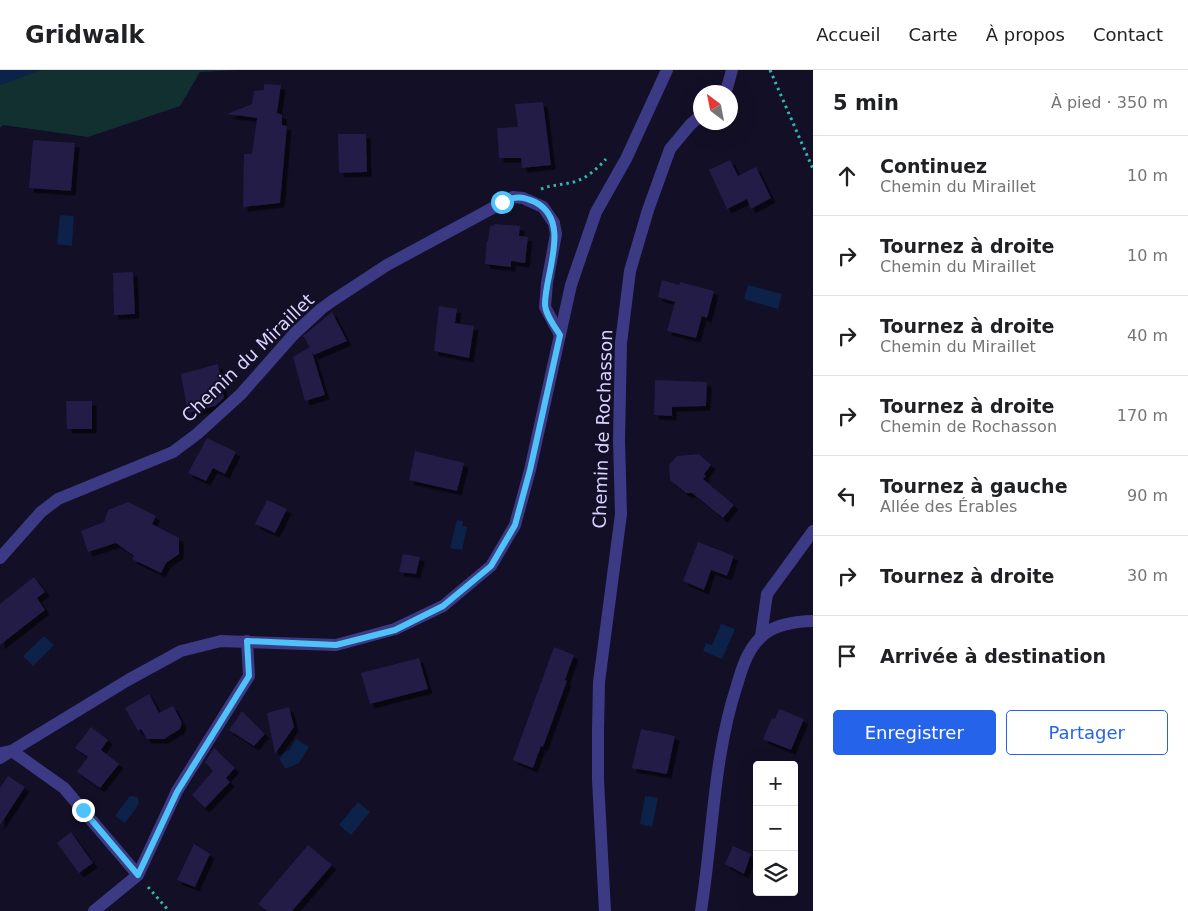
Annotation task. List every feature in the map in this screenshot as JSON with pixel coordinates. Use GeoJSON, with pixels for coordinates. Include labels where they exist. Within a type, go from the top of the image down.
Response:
{"type":"FeatureCollection","features":[{"type":"Feature","properties":{"kind":"street"},"geometry":{"type":"LineString","coordinates":[[0,758],[6,752],[180,651],[221,641],[336,645],[395,630],[443,606],[491,566],[515,525],[530,470],[571,285],[596,212],[626,159],[667,70]]}},
{"type":"Feature","properties":{"kind":"street"},"geometry":{"type":"LineString","coordinates":[[728,85],[732,70]]}},
{"type":"Feature","properties":{"kind":"street","name":"Chemin de Rochasson"},"geometry":{"type":"LineString","coordinates":[[605,911],[598,780],[599,682],[621,514],[619,440],[621,343],[630,271],[652,201],[670,149],[693,122]]}},
{"type":"Feature","properties":{"kind":"street","name":"Chemin du Miraillet"},"geometry":{"type":"LineString","coordinates":[[0,558],[41,512],[58,499],[173,452],[197,434],[241,394],[294,334],[332,301],[387,265],[502,202],[513,197],[523,198]]}},
{"type":"Feature","properties":{"kind":"street"},"geometry":{"type":"LineString","coordinates":[[523,198],[543,207],[554,223],[556,234],[547,283],[545,307],[560,335]]}},
{"type":"Feature","properties":{"kind":"street"},"geometry":{"type":"LineString","coordinates":[[761,636],[768,594],[813,531]]}},
{"type":"Feature","properties":{"kind":"street"},"geometry":{"type":"LineString","coordinates":[[702,911],[727,714],[748,653],[761,636],[777,628],[796,622],[813,621]]}},
{"type":"Feature","properties":{"kind":"street"},"geometry":{"type":"LineString","coordinates":[[94,911],[138,875],[177,792],[249,676],[247,641]]}},
{"type":"Feature","properties":{"kind":"street"},"geometry":{"type":"LineString","coordinates":[[6,752],[64,788],[138,875]]}},
{"type":"Feature","properties":{"kind":"path"},"geometry":{"type":"LineString","coordinates":[[770,70],[813,169]]}},
{"type":"Feature","properties":{"kind":"path"},"geometry":{"type":"LineString","coordinates":[[523,198],[533,191],[552,185],[572,183],[588,175],[610,155]]}},
{"type":"Feature","properties":{"kind":"path"},"geometry":{"type":"LineString","coordinates":[[138,875],[169,911]]}},
{"type":"Feature","properties":{"kind":"green space"},"geometry":{"type":"Polygon","coordinates":[[[0,70],[239,70],[200,72],[180,106],[88,137],[3,125],[0,128],[0,70]]]}},
{"type":"Feature","properties":{"kind":"water"},"geometry":{"type":"Polygon","coordinates":[[[42,70],[0,85],[0,71],[42,70]]]}},
{"type":"Feature","properties":{"kind":"water"},"geometry":{"type":"Polygon","coordinates":[[[60,215],[74,216],[72,246],[57,244],[60,215]]]}},
{"type":"Feature","properties":{"kind":"water"},"geometry":{"type":"Polygon","coordinates":[[[748,285],[782,294],[778,309],[744,299],[748,285]]]}},
{"type":"Feature","properties":{"kind":"water"},"geometry":{"type":"Polygon","coordinates":[[[457,520],[463,521],[462,526],[467,527],[462,550],[450,548],[457,520]]]}},
{"type":"Feature","properties":{"kind":"water"},"geometry":{"type":"Polygon","coordinates":[[[721,624],[735,629],[722,659],[703,651],[706,643],[712,645],[721,624]]]}},
{"type":"Feature","properties":{"kind":"water"},"geometry":{"type":"Polygon","coordinates":[[[44,636],[54,645],[33,666],[23,656],[44,636]]]}},
{"type":"Feature","properties":{"kind":"water"},"geometry":{"type":"Polygon","coordinates":[[[296,739],[309,747],[299,763],[285,769],[278,756],[289,750],[296,739]]]}},
{"type":"Feature","properties":{"kind":"water"},"geometry":{"type":"Polygon","coordinates":[[[645,796],[658,798],[652,827],[640,824],[645,796]]]}},
{"type":"Feature","properties":{"kind":"water"},"geometry":{"type":"Polygon","coordinates":[[[129,797],[138,798],[139,804],[125,823],[115,816],[129,797]]]}},
{"type":"Feature","properties":{"kind":"water"},"geometry":{"type":"Polygon","coordinates":[[[358,802],[370,812],[351,835],[339,825],[358,802]]]}},
{"type":"Feature","properties":{"kind":"building"},"geometry":{"type":"Polygon","coordinates":[[[264,84],[281,85],[277,113],[282,115],[282,125],[287,126],[280,203],[243,207],[244,154],[252,154],[257,118],[227,114],[252,104],[254,91],[264,90],[264,84]]]}},
{"type":"Feature","properties":{"kind":"building"},"geometry":{"type":"Polygon","coordinates":[[[543,102],[551,165],[522,168],[521,158],[499,158],[497,128],[518,127],[515,104],[543,102]]]}},
{"type":"Feature","properties":{"kind":"building"},"geometry":{"type":"Polygon","coordinates":[[[338,134],[366,134],[367,172],[339,173],[338,134]]]}},
{"type":"Feature","properties":{"kind":"building"},"geometry":{"type":"Polygon","coordinates":[[[33,140],[75,143],[71,191],[29,188],[33,140]]]}},
{"type":"Feature","properties":{"kind":"building"},"geometry":{"type":"Polygon","coordinates":[[[730,160],[738,176],[756,167],[771,198],[751,209],[747,199],[727,209],[709,170],[730,160]]]}},
{"type":"Feature","properties":{"kind":"building"},"geometry":{"type":"Polygon","coordinates":[[[494,224],[520,226],[519,236],[528,237],[525,263],[511,261],[511,267],[485,264],[490,226],[494,226],[494,224]]]}},
{"type":"Feature","properties":{"kind":"building"},"geometry":{"type":"Polygon","coordinates":[[[133,272],[135,314],[114,315],[113,273],[133,272]]]}},
{"type":"Feature","properties":{"kind":"building"},"geometry":{"type":"Polygon","coordinates":[[[662,280],[679,285],[680,282],[714,291],[707,318],[702,316],[696,338],[667,331],[675,302],[658,297],[662,280]]]}},
{"type":"Feature","properties":{"kind":"building"},"geometry":{"type":"Polygon","coordinates":[[[439,306],[457,309],[455,323],[474,326],[469,358],[434,351],[439,306]]]}},
{"type":"Feature","properties":{"kind":"building"},"geometry":{"type":"Polygon","coordinates":[[[332,312],[347,341],[314,355],[312,352],[325,395],[305,401],[293,357],[310,347],[303,336],[332,312]]]}},
{"type":"Feature","properties":{"kind":"building"},"geometry":{"type":"Polygon","coordinates":[[[218,364],[224,398],[215,406],[188,413],[181,374],[218,364]]]}},
{"type":"Feature","properties":{"kind":"building"},"geometry":{"type":"Polygon","coordinates":[[[655,380],[707,382],[706,406],[672,407],[672,416],[654,415],[655,380]]]}},
{"type":"Feature","properties":{"kind":"building"},"geometry":{"type":"Polygon","coordinates":[[[66,401],[92,401],[92,429],[67,429],[66,401]]]}},
{"type":"Feature","properties":{"kind":"building"},"geometry":{"type":"Polygon","coordinates":[[[207,438],[236,452],[225,474],[213,468],[206,481],[188,473],[207,438]]]}},
{"type":"Feature","properties":{"kind":"building"},"geometry":{"type":"Polygon","coordinates":[[[415,451],[464,463],[457,491],[409,480],[415,451]]]}},
{"type":"Feature","properties":{"kind":"building"},"geometry":{"type":"Polygon","coordinates":[[[699,454],[711,465],[704,474],[706,476],[703,479],[734,505],[723,518],[692,493],[686,493],[670,480],[669,465],[677,456],[699,454]]]}},
{"type":"Feature","properties":{"kind":"building"},"geometry":{"type":"Polygon","coordinates":[[[267,500],[287,509],[275,533],[255,524],[267,500]]]}},
{"type":"Feature","properties":{"kind":"building"},"geometry":{"type":"Polygon","coordinates":[[[128,502],[156,516],[152,524],[179,538],[179,554],[166,563],[161,573],[132,559],[134,556],[116,543],[88,552],[81,531],[104,522],[108,510],[128,502]]]}},
{"type":"Feature","properties":{"kind":"building"},"geometry":{"type":"Polygon","coordinates":[[[698,542],[734,556],[727,576],[711,570],[704,590],[683,581],[698,542]]]}},
{"type":"Feature","properties":{"kind":"building"},"geometry":{"type":"Polygon","coordinates":[[[403,554],[420,557],[416,574],[399,572],[403,554]]]}},
{"type":"Feature","properties":{"kind":"building"},"geometry":{"type":"Polygon","coordinates":[[[34,577],[45,592],[37,598],[45,610],[0,645],[0,604],[34,577]]]}},
{"type":"Feature","properties":{"kind":"building"},"geometry":{"type":"Polygon","coordinates":[[[554,647],[574,655],[565,680],[567,681],[543,747],[541,746],[533,768],[513,760],[554,647]]]}},
{"type":"Feature","properties":{"kind":"building"},"geometry":{"type":"Polygon","coordinates":[[[419,658],[428,689],[370,704],[361,673],[419,658]]]}},
{"type":"Feature","properties":{"kind":"building"},"geometry":{"type":"Polygon","coordinates":[[[149,694],[159,713],[173,706],[182,723],[180,729],[164,739],[147,739],[141,729],[138,731],[125,708],[149,694]]]}},
{"type":"Feature","properties":{"kind":"building"},"geometry":{"type":"Polygon","coordinates":[[[289,707],[294,727],[275,754],[267,713],[289,707]]]}},
{"type":"Feature","properties":{"kind":"building"},"geometry":{"type":"Polygon","coordinates":[[[779,709],[804,719],[791,750],[763,739],[772,718],[775,719],[779,709]]]}},
{"type":"Feature","properties":{"kind":"building"},"geometry":{"type":"Polygon","coordinates":[[[242,711],[265,734],[254,746],[229,730],[242,711]]]}},
{"type":"Feature","properties":{"kind":"building"},"geometry":{"type":"Polygon","coordinates":[[[91,727],[108,740],[101,750],[119,764],[100,788],[77,772],[88,757],[75,748],[91,727]]]}},
{"type":"Feature","properties":{"kind":"building"},"geometry":{"type":"Polygon","coordinates":[[[641,729],[675,736],[667,774],[632,768],[641,729]]]}},
{"type":"Feature","properties":{"kind":"building"},"geometry":{"type":"Polygon","coordinates":[[[214,748],[235,768],[226,778],[230,782],[205,808],[192,795],[213,771],[205,762],[214,748]]]}},
{"type":"Feature","properties":{"kind":"building"},"geometry":{"type":"Polygon","coordinates":[[[8,776],[25,787],[0,825],[0,788],[8,776]]]}},
{"type":"Feature","properties":{"kind":"building"},"geometry":{"type":"Polygon","coordinates":[[[71,832],[93,863],[79,873],[57,843],[71,832]]]}},
{"type":"Feature","properties":{"kind":"building"},"geometry":{"type":"Polygon","coordinates":[[[194,844],[210,854],[195,887],[177,880],[194,844]]]}},
{"type":"Feature","properties":{"kind":"building"},"geometry":{"type":"Polygon","coordinates":[[[308,845],[332,865],[292,911],[267,911],[258,904],[308,845]]]}},
{"type":"Feature","properties":{"kind":"building"},"geometry":{"type":"Polygon","coordinates":[[[733,846],[751,854],[744,874],[725,864],[733,846]]]}},
{"type":"Feature","properties":{"kind":"route"},"geometry":{"type":"LineString","coordinates":[[83,810],[138,875],[177,792],[249,676],[247,641],[336,645],[395,630],[443,606],[491,566],[515,525],[530,470],[560,335],[545,307],[547,283],[556,234],[554,223],[543,207],[534,202],[513,197],[502,202]]}}]}
